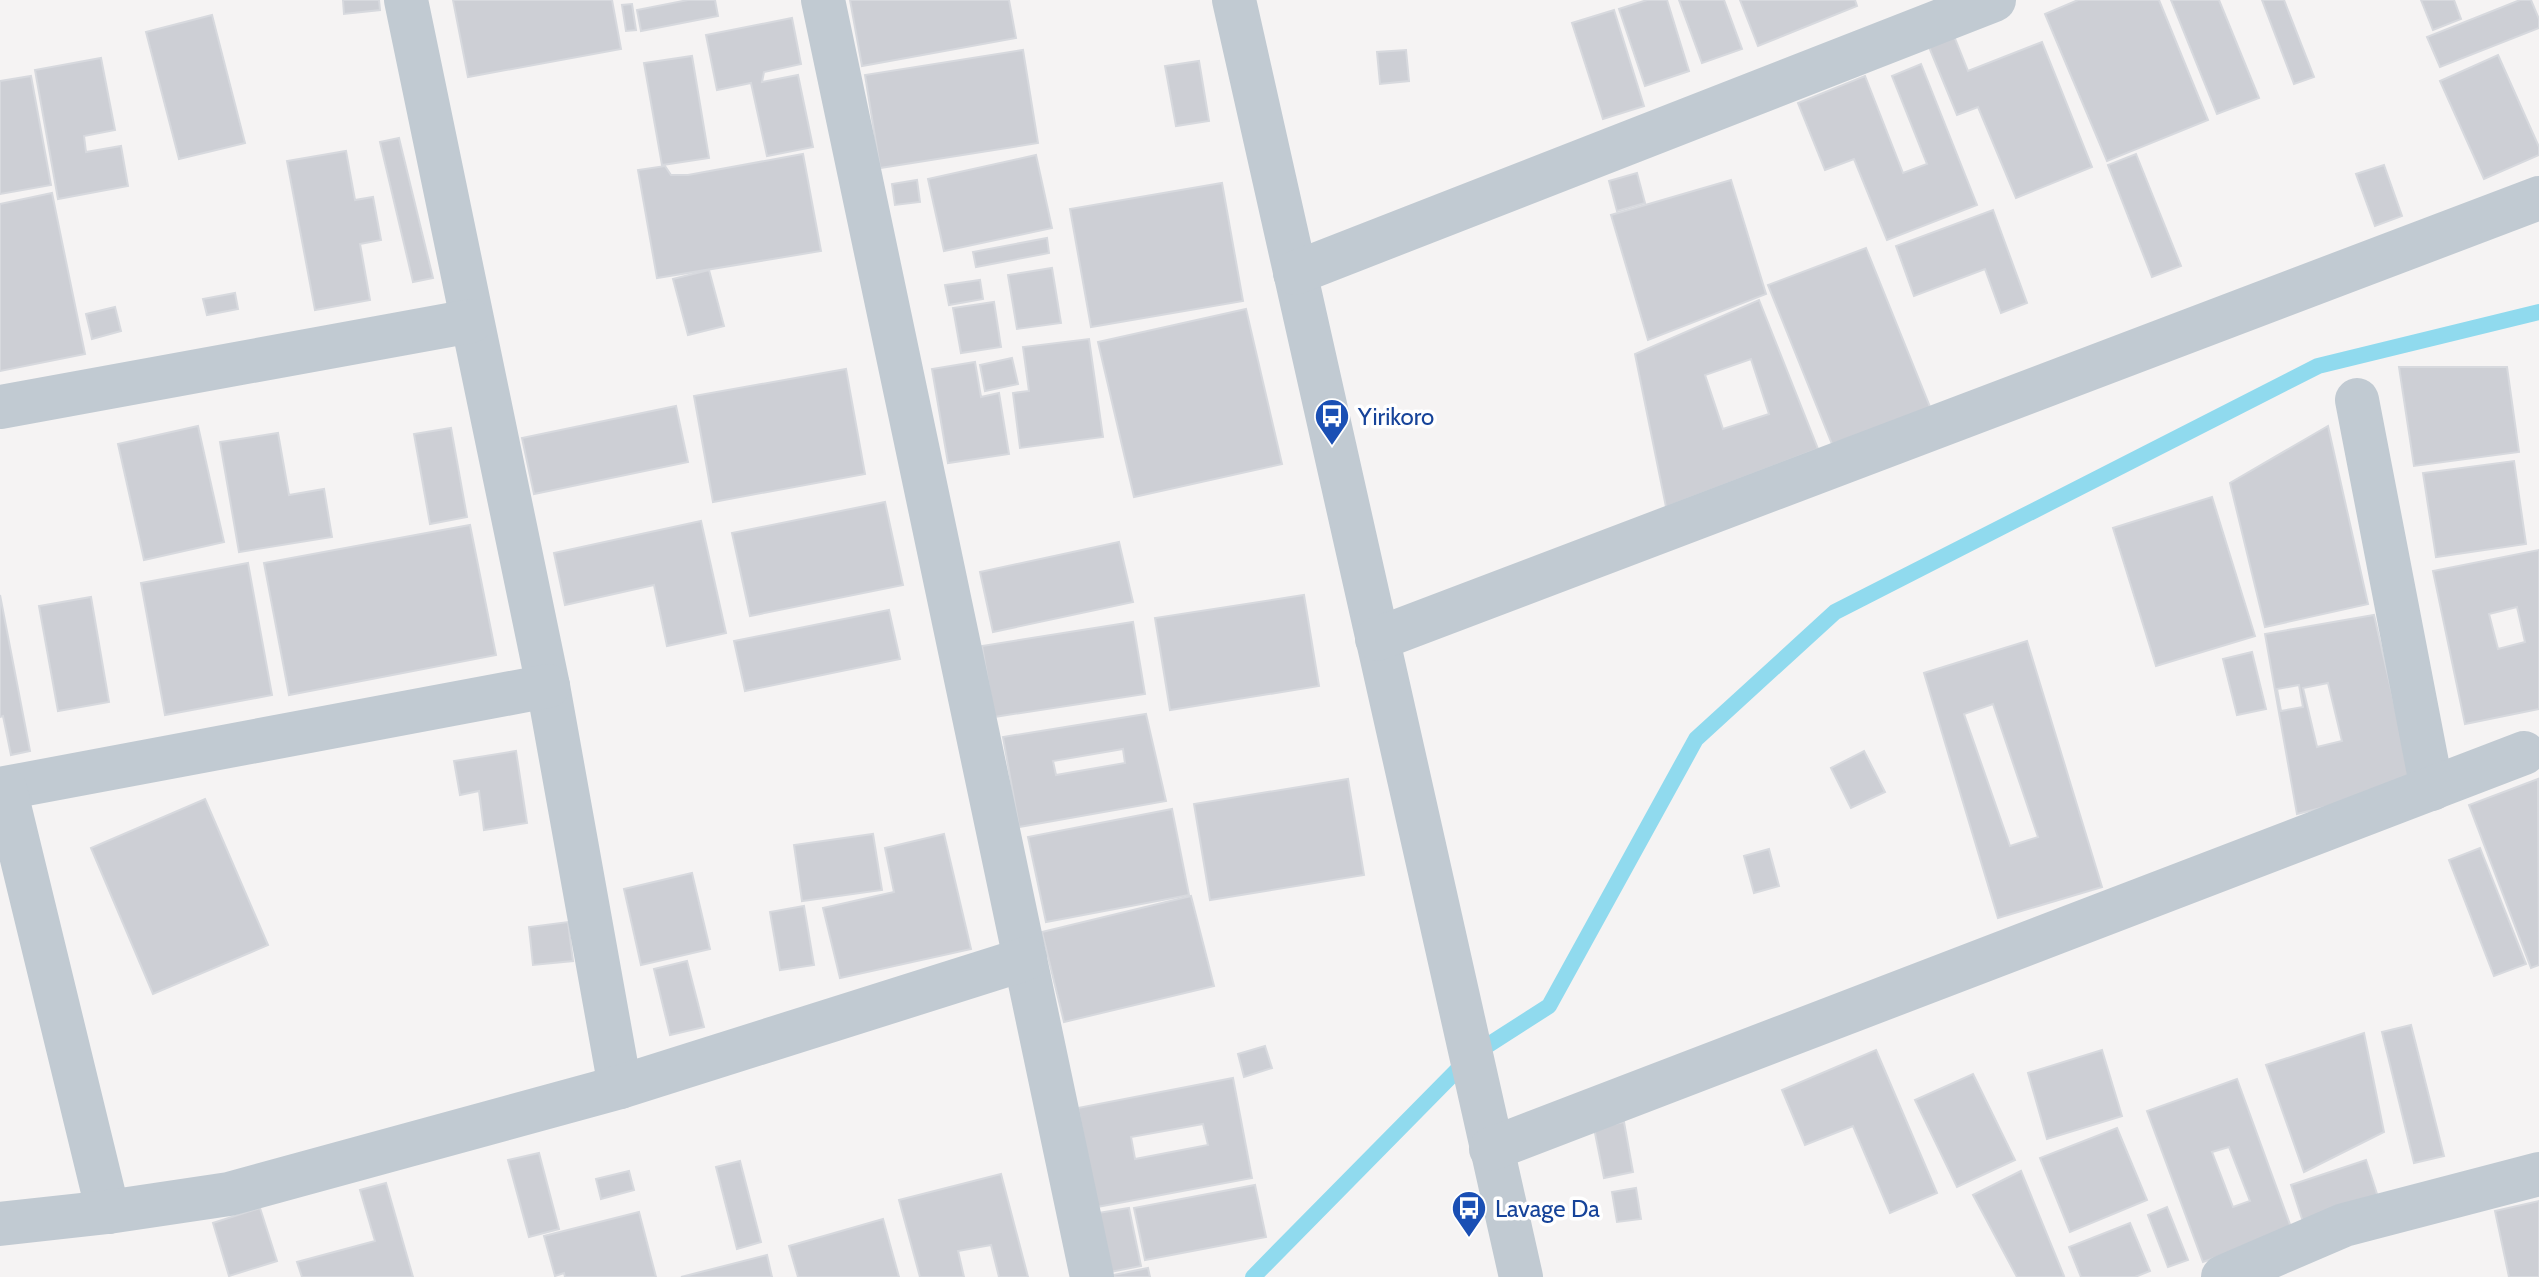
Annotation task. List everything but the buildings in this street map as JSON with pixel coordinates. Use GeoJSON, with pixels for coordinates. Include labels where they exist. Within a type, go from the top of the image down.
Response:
{"type":"FeatureCollection","features":[{"type":"Feature","properties":{"kind":"street"},"geometry":{"type":"LineString","coordinates":[[406,0],[548,686],[620,1087]]}},
{"type":"Feature","properties":{"kind":"street"},"geometry":{"type":"LineString","coordinates":[[823,0],[1092,1277]]}},
{"type":"Feature","properties":{"kind":"street"},"geometry":{"type":"LineString","coordinates":[[1234,0],[1491,1149],[1510,1270]]}},
{"type":"Feature","properties":{"kind":"street"},"geometry":{"type":"LineString","coordinates":[[1295,273],[1994,0]]}},
{"type":"Feature","properties":{"kind":"street"},"geometry":{"type":"LineString","coordinates":[[1377,639],[2539,198]]}},
{"type":"Feature","properties":{"kind":"street"},"geometry":{"type":"LineString","coordinates":[[0,407],[471,321]]}},
{"type":"Feature","properties":{"kind":"street"},"geometry":{"type":"LineString","coordinates":[[2357,400],[2432,789]]}},
{"type":"Feature","properties":{"kind":"street"},"geometry":{"type":"LineString","coordinates":[[108,1212],[3,789],[548,686]]}},
{"type":"Feature","properties":{"kind":"street"},"geometry":{"type":"LineString","coordinates":[[1491,1149],[2524,753]]}},
{"type":"Feature","properties":{"kind":"street"},"geometry":{"type":"LineString","coordinates":[[0,1224],[229,1194],[620,1087],[1025,959]]}},
{"type":"Feature","properties":{"kind":"street"},"geometry":{"type":"LineString","coordinates":[[2223,1277],[2344,1225],[2539,1174]]}},
{"type":"Feature","properties":{"kind":"waterway"},"geometry":{"type":"LineString","coordinates":[[1253,1277],[1471,1056],[1549,1006],[1696,739],[1835,612],[2318,366],[2539,312]]}},
{"type":"Feature","properties":{"kind":"place","name":"Yirikoro"},"geometry":{"type":"Point","coordinates":[1332,447]}},
{"type":"Feature","properties":{"kind":"place","name":"Lavage Da"},"geometry":{"type":"Point","coordinates":[1469,1239]}}]}
